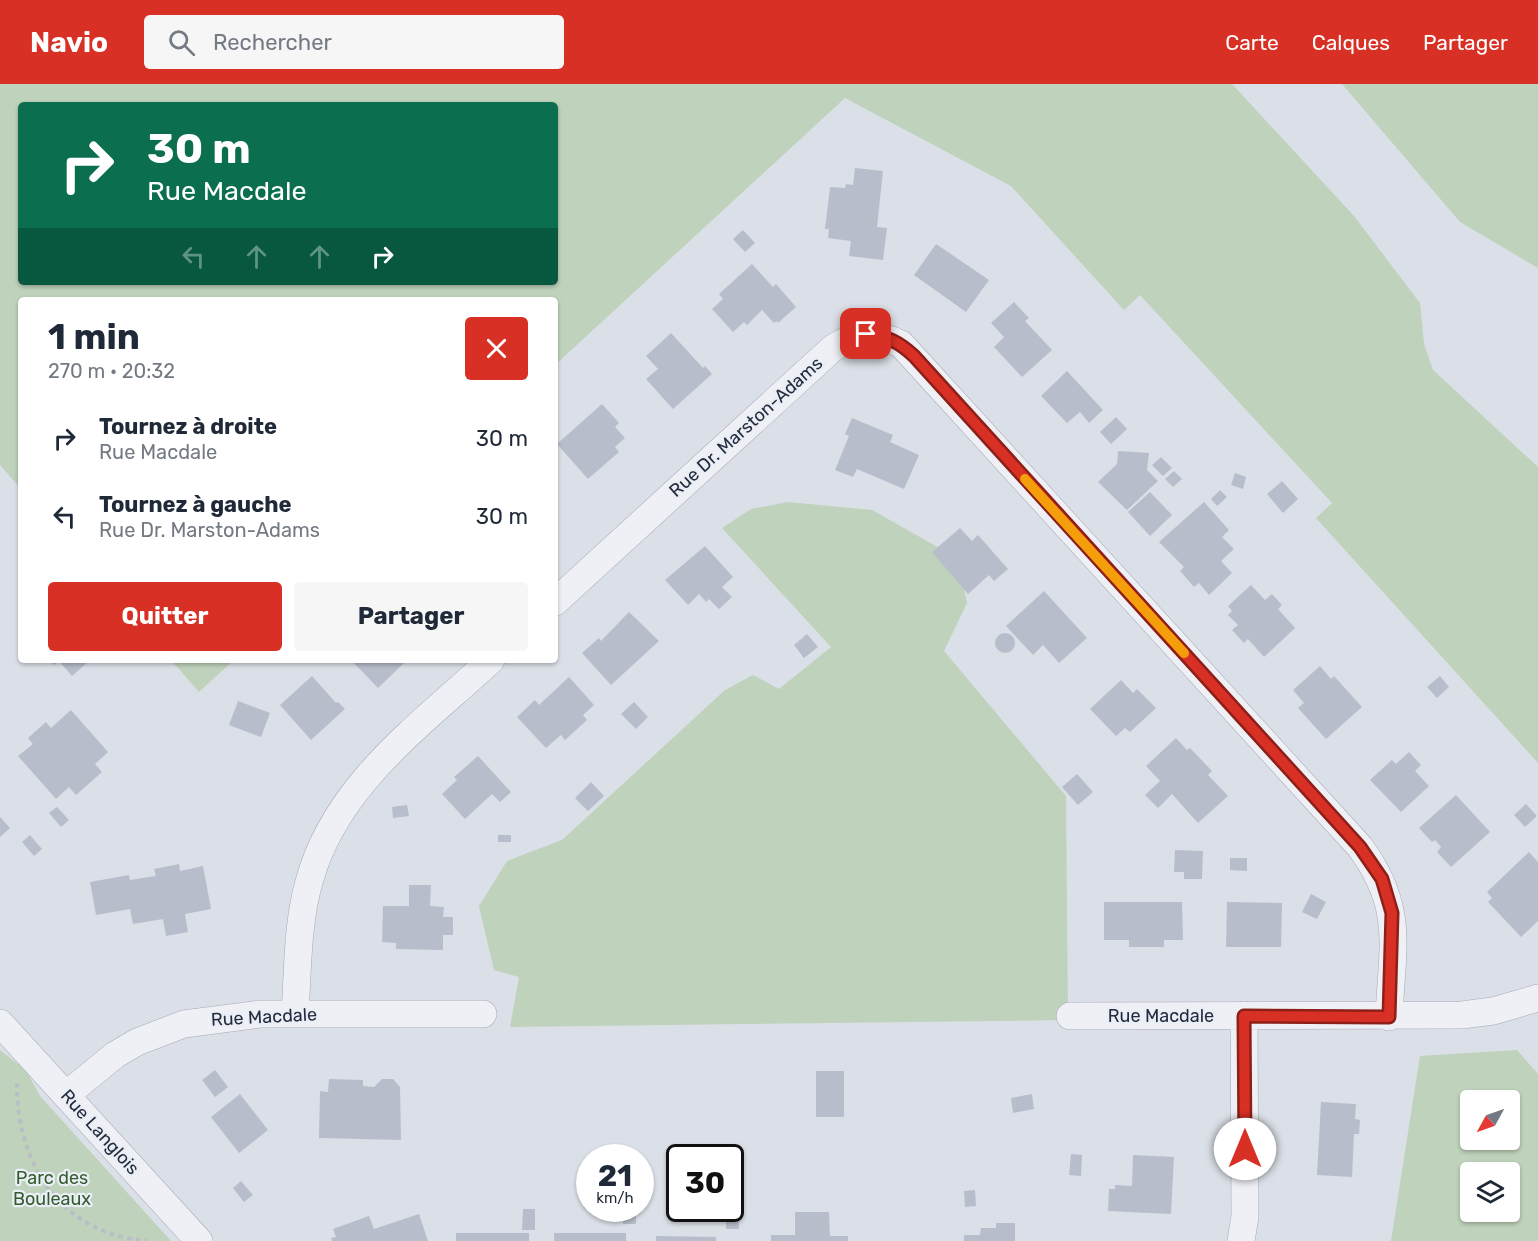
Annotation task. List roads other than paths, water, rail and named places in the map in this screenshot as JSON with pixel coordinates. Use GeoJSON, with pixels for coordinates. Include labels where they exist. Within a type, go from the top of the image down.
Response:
{"type":"FeatureCollection","features":[{"type":"Feature","properties":{"kind":"street","name":"Rue Dr. Marston-Adams"},"geometry":{"type":"LineString","coordinates":[[558,599],[832,348],[848,338],[866,334],[892,340],[914,356],[1360,847],[1382,879],[1392,913],[1389,1017]]}},
{"type":"Feature","properties":{"kind":"street"},"geometry":{"type":"LineString","coordinates":[[295,1013],[301,916],[309,881],[321,848],[337,817],[357,788],[381,761],[488,663]]}},
{"type":"Feature","properties":{"kind":"street","name":"Rue Macdale"},"geometry":{"type":"LineString","coordinates":[[1070,1016],[1389,1017],[1473,1014],[1493,1011],[1538,998]]}},
{"type":"Feature","properties":{"kind":"street","name":"Rue Macdale"},"geometry":{"type":"LineString","coordinates":[[66,1095],[115,1055],[161,1031],[184,1024],[226,1017],[295,1013],[483,1014]]}},
{"type":"Feature","properties":{"kind":"street"},"geometry":{"type":"LineString","coordinates":[[1241,1241],[1245,1216],[1244,1016]]}},
{"type":"Feature","properties":{"kind":"street","name":"Rue Langlois"},"geometry":{"type":"LineString","coordinates":[[0,1023],[199,1241]]}},
{"type":"Feature","properties":{"kind":"park label","name":"Parc des Bouleaux"},"geometry":{"type":"Point","coordinates":[52,1188]}}]}
